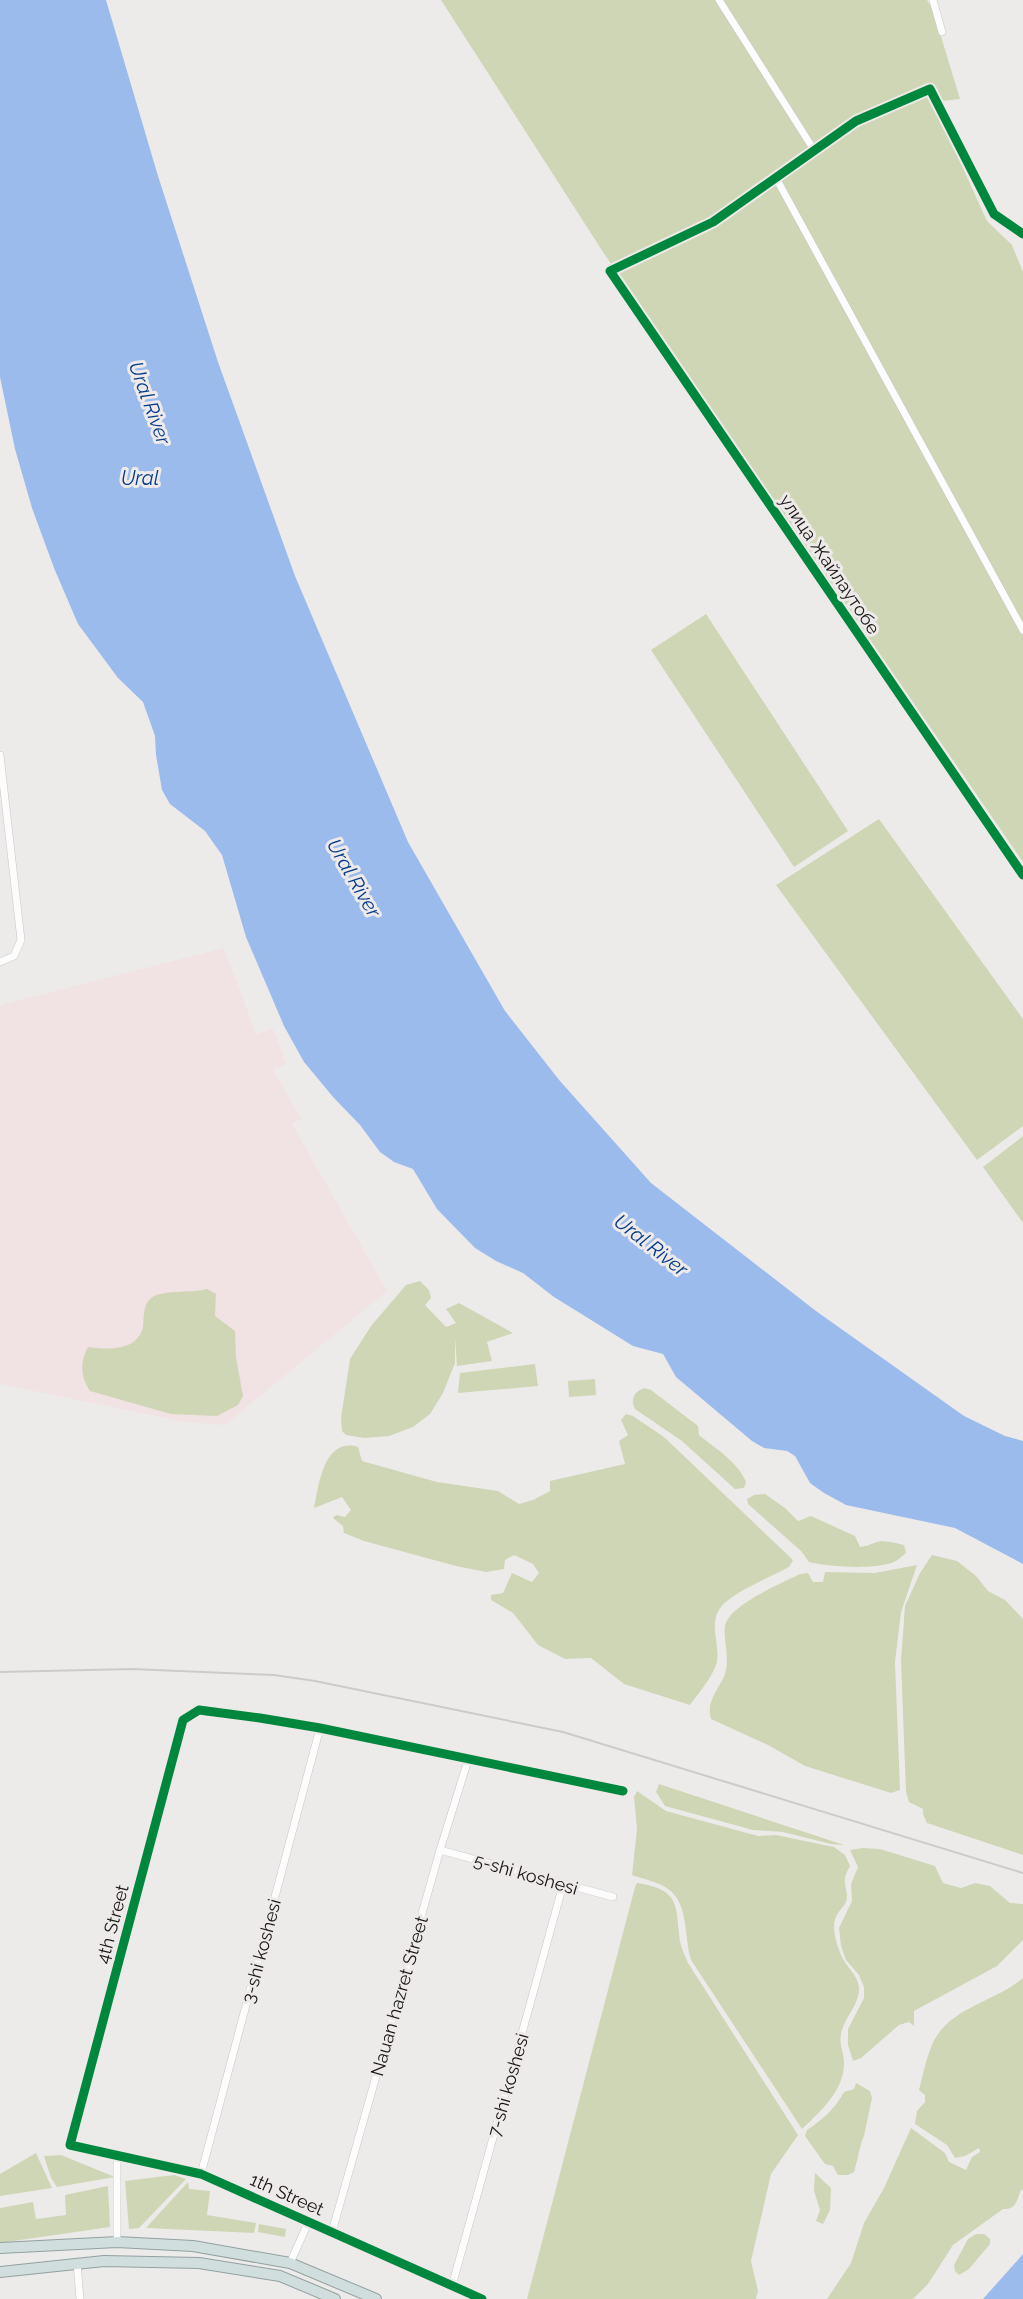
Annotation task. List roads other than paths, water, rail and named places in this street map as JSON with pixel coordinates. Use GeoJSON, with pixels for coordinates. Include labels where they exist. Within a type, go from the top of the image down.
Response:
{"type":"FeatureCollection","features":[{"type":"Feature","properties":{"kind":"highway"},"geometry":{"type":"LineString","coordinates":[[0,2248],[117,2242],[193,2246],[290,2263],[376,2299]]}},
{"type":"Feature","properties":{"kind":"highway"},"geometry":{"type":"LineString","coordinates":[[0,2272],[77,2263],[140,2261],[199,2263],[280,2276],[335,2299]]}},
{"type":"Feature","properties":{"kind":"street"},"geometry":{"type":"LineString","coordinates":[[719,0],[814,150]]}},
{"type":"Feature","properties":{"kind":"street"},"geometry":{"type":"LineString","coordinates":[[933,0],[942,32]]}},
{"type":"Feature","properties":{"kind":"street"},"geometry":{"type":"LineString","coordinates":[[1023,234],[994,214],[930,90],[856,121],[776,178],[1023,630]]}},
{"type":"Feature","properties":{"kind":"street","name":"улица Жайлаутобе"},"geometry":{"type":"LineString","coordinates":[[776,178],[713,222],[610,271],[1023,875]]}},
{"type":"Feature","properties":{"kind":"street"},"geometry":{"type":"LineString","coordinates":[[0,755],[21,940],[14,956],[0,962]]}},
{"type":"Feature","properties":{"kind":"street","name":"4th Street"},"geometry":{"type":"LineString","coordinates":[[70,2145],[183,1720],[199,1710],[320,1728]]}},
{"type":"Feature","properties":{"kind":"street"},"geometry":{"type":"LineString","coordinates":[[320,1728],[623,1791]]}},
{"type":"Feature","properties":{"kind":"street","name":"3-shi koshesi"},"geometry":{"type":"LineString","coordinates":[[201,2174],[320,1728]]}},
{"type":"Feature","properties":{"kind":"street","name":"Nauan hazret Street"},"geometry":{"type":"LineString","coordinates":[[332,2232],[440,1850],[468,1760]]}},
{"type":"Feature","properties":{"kind":"street","name":"5-shi koshesi"},"geometry":{"type":"LineString","coordinates":[[440,1850],[613,1897]]}},
{"type":"Feature","properties":{"kind":"street","name":"7-shi koshesi"},"geometry":{"type":"LineString","coordinates":[[452,2286],[563,1885]]}},
{"type":"Feature","properties":{"kind":"street","name":"1th Street"},"geometry":{"type":"LineString","coordinates":[[70,2145],[201,2174],[482,2299]]}},
{"type":"Feature","properties":{"kind":"street"},"geometry":{"type":"LineString","coordinates":[[117,2156],[117,2242]]}},
{"type":"Feature","properties":{"kind":"street"},"geometry":{"type":"LineString","coordinates":[[290,2263],[309,2222]]}},
{"type":"Feature","properties":{"kind":"street"},"geometry":{"type":"LineString","coordinates":[[77,2263],[80,2299]]}},
{"type":"Feature","properties":{"kind":"water","name":"Ural"},"geometry":{"type":"Polygon","coordinates":[[[0,0],[106,0],[158,176],[218,362],[295,576],[408,842],[505,1011],[560,1081],[651,1183],[816,1311],[964,1416],[1005,1436],[1023,1441],[1023,1564],[955,1528],[846,1505],[824,1493],[810,1483],[795,1456],[787,1451],[764,1448],[752,1441],[676,1377],[663,1354],[633,1346],[554,1297],[523,1273],[496,1261],[475,1248],[437,1209],[413,1169],[394,1162],[380,1152],[360,1125],[304,1062],[284,1026],[246,937],[222,855],[205,831],[170,804],[162,790],[155,736],[143,702],[118,678],[78,624],[32,508],[15,449],[0,377],[0,0]]]}},
{"type":"Feature","properties":{"kind":"water"},"geometry":{"type":"Polygon","coordinates":[[[1023,2254],[1023,2299],[983,2299],[1023,2254]]]}},
{"type":"Feature","properties":{"kind":"railway"},"geometry":{"type":"LineString","coordinates":[[0,1672],[132,1669],[274,1675],[315,1681],[563,1732],[1023,1873]]}},
{"type":"Feature","properties":{"kind":"water label","name":"Ural River"},"geometry":{"type":"Point","coordinates":[150,403]}},
{"type":"Feature","properties":{"kind":"water label","name":"Ural River"},"geometry":{"type":"Point","coordinates":[354,878]}},
{"type":"Feature","properties":{"kind":"water label","name":"Ural River"},"geometry":{"type":"Point","coordinates":[651,1245]}}]}
